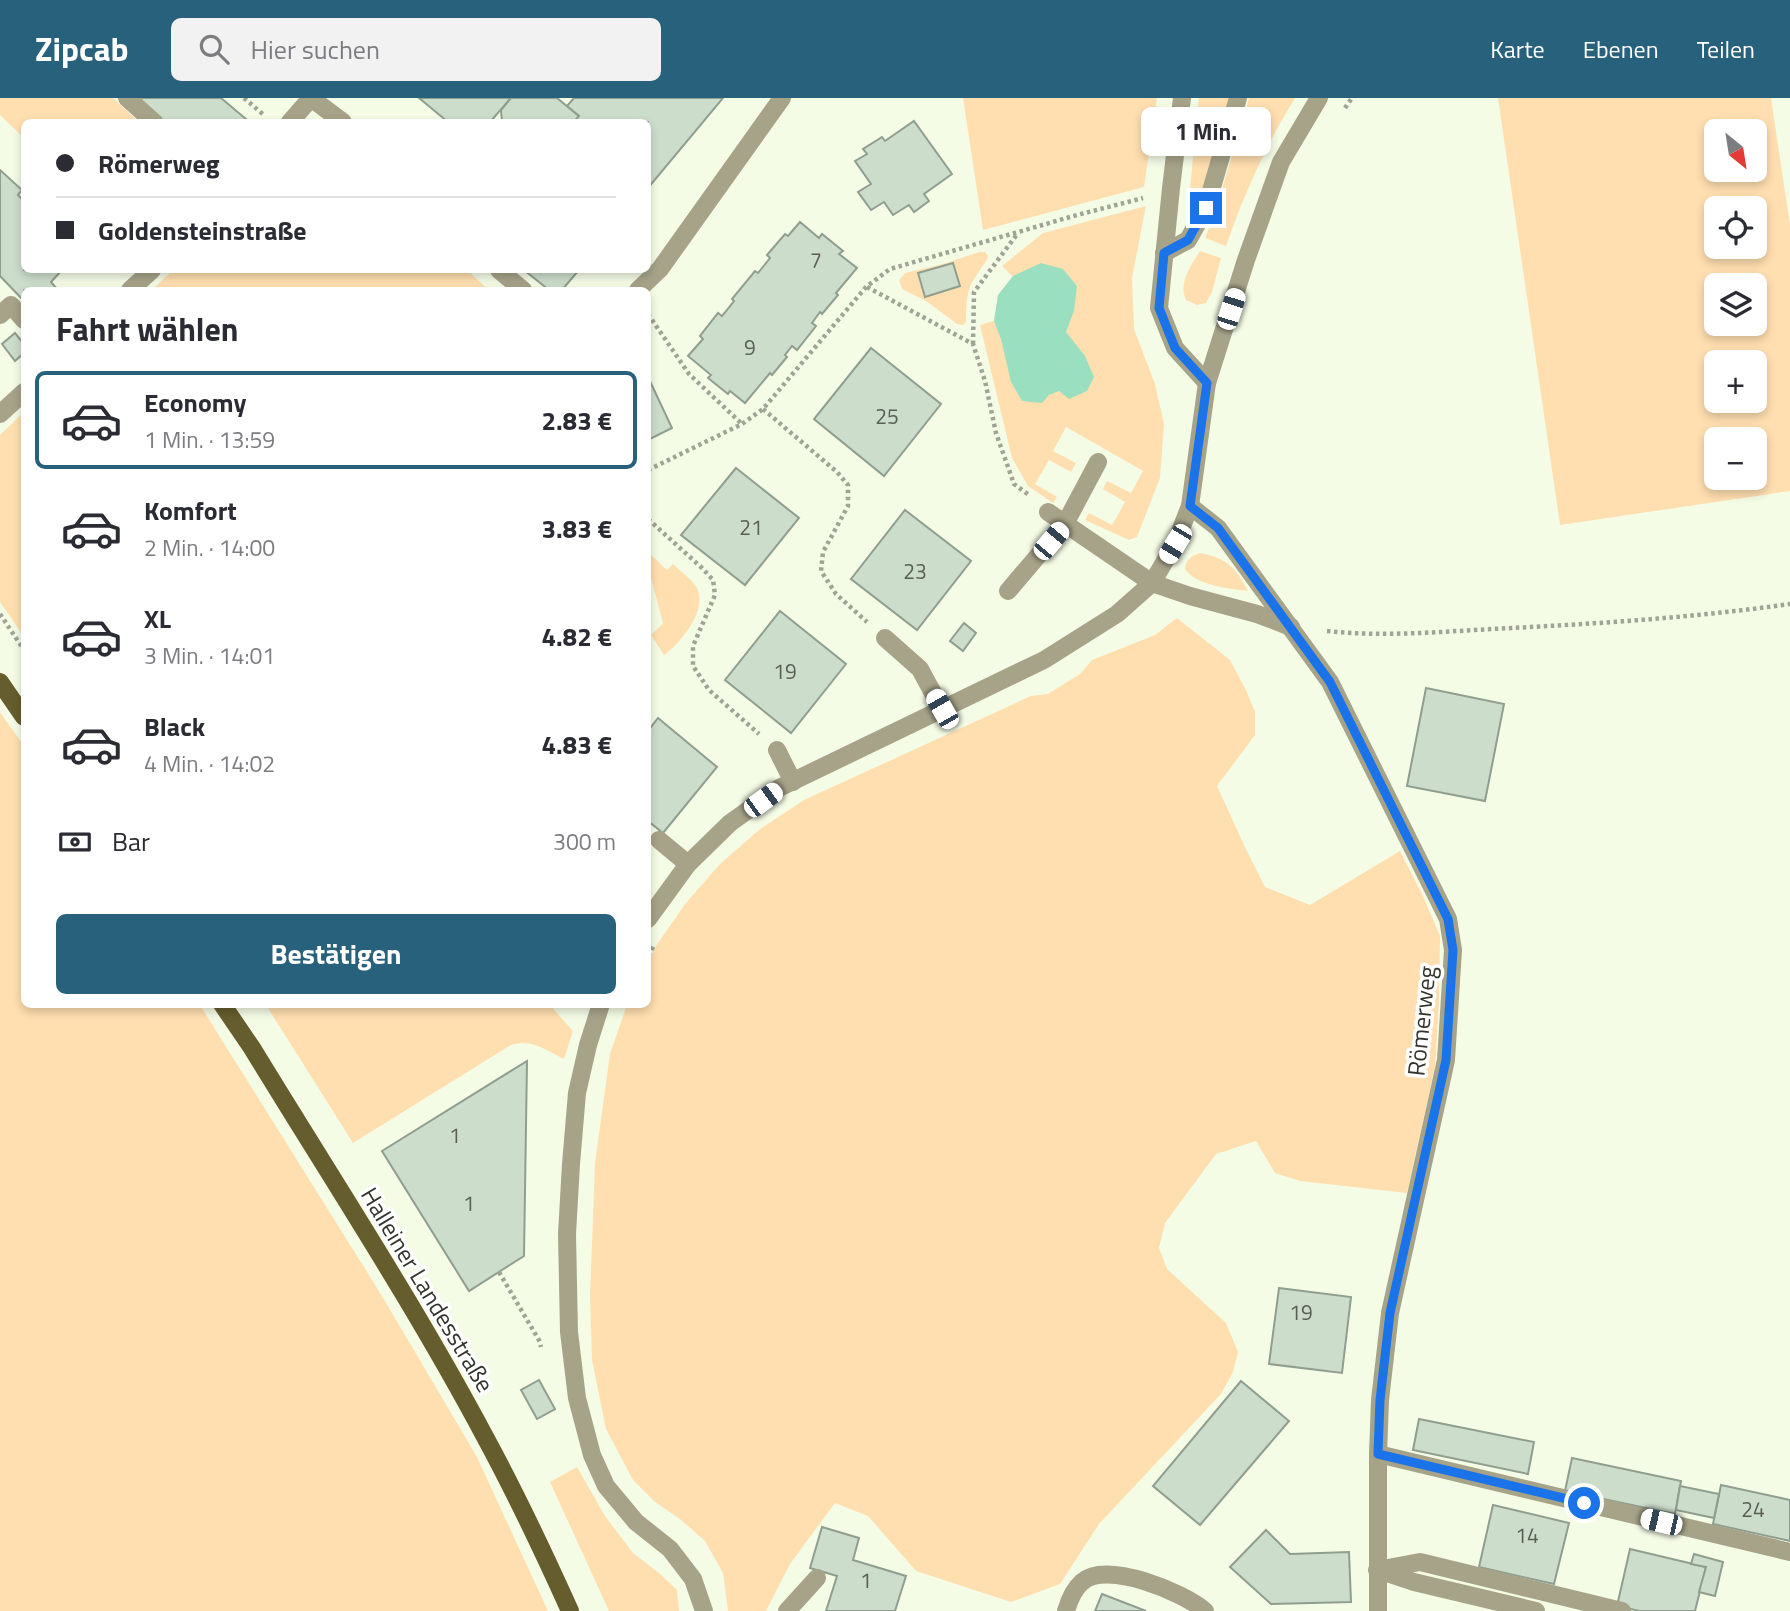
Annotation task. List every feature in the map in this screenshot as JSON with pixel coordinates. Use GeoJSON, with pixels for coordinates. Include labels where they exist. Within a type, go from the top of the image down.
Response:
{"type":"FeatureCollection","features":[{"type":"Feature","properties":{"kind":"main road"},"geometry":{"type":"LineString","coordinates":[[0,682],[21,713]]}},
{"type":"Feature","properties":{"kind":"main road","name":"Halleiner Landesstraße"},"geometry":{"type":"LineString","coordinates":[[225,1008],[252,1048],[420,1323],[483,1434],[538,1541],[570,1611]]}},
{"type":"Feature","properties":{"kind":"street"},"geometry":{"type":"LineString","coordinates":[[127,98],[151,119]]}},
{"type":"Feature","properties":{"kind":"street"},"geometry":{"type":"LineString","coordinates":[[293,119],[311,98],[339,119]]}},
{"type":"Feature","properties":{"kind":"street"},"geometry":{"type":"LineString","coordinates":[[641,287],[660,270],[782,98]]}},
{"type":"Feature","properties":{"kind":"street"},"geometry":{"type":"LineString","coordinates":[[1182,98],[1159,308],[1175,348],[1207,383]]}},
{"type":"Feature","properties":{"kind":"street"},"geometry":{"type":"LineString","coordinates":[[1164,253],[1188,240],[1206,208],[1238,98]]}},
{"type":"Feature","properties":{"kind":"street"},"geometry":{"type":"LineString","coordinates":[[651,915],[688,864],[730,823],[779,788],[1044,660],[1117,614],[1152,583],[1175,544],[1190,506],[1207,383],[1246,260],[1281,162],[1320,98]]}},
{"type":"Feature","properties":{"kind":"street"},"geometry":{"type":"LineString","coordinates":[[133,287],[149,273]]}},
{"type":"Feature","properties":{"kind":"street"},"geometry":{"type":"LineString","coordinates":[[503,273],[519,287]]}},
{"type":"Feature","properties":{"kind":"street"},"geometry":{"type":"LineString","coordinates":[[0,315],[12,305],[21,316]]}},
{"type":"Feature","properties":{"kind":"street"},"geometry":{"type":"LineString","coordinates":[[0,414],[21,395]]}},
{"type":"Feature","properties":{"kind":"street"},"geometry":{"type":"LineString","coordinates":[[1008,591],[1065,524],[1098,462]]}},
{"type":"Feature","properties":{"kind":"street","name":"Römerweg"},"geometry":{"type":"LineString","coordinates":[[1190,506],[1218,528],[1330,682],[1448,919],[1453,950],[1446,1060],[1390,1313],[1380,1400],[1378,1611]]}},
{"type":"Feature","properties":{"kind":"street"},"geometry":{"type":"LineString","coordinates":[[1048,512],[1152,583],[1257,614],[1291,627]]}},
{"type":"Feature","properties":{"kind":"street"},"geometry":{"type":"LineString","coordinates":[[885,638],[920,669],[942,709]]}},
{"type":"Feature","properties":{"kind":"street"},"geometry":{"type":"LineString","coordinates":[[777,750],[793,782]]}},
{"type":"Feature","properties":{"kind":"street"},"geometry":{"type":"LineString","coordinates":[[659,840],[688,864]]}},
{"type":"Feature","properties":{"kind":"street"},"geometry":{"type":"LineString","coordinates":[[594,1008],[577,1093],[567,1234],[569,1332],[578,1398],[592,1455],[606,1486],[636,1522],[670,1549],[693,1579],[704,1611]]}},
{"type":"Feature","properties":{"kind":"street"},"geometry":{"type":"LineString","coordinates":[[1378,1454],[1790,1552]]}},
{"type":"Feature","properties":{"kind":"street"},"geometry":{"type":"LineString","coordinates":[[1377,1570],[1420,1562],[1622,1611]]}},
{"type":"Feature","properties":{"kind":"street"},"geometry":{"type":"LineString","coordinates":[[1377,1570],[1414,1583],[1536,1611]]}},
{"type":"Feature","properties":{"kind":"street"},"geometry":{"type":"LineString","coordinates":[[1066,1611],[1070,1599],[1082,1581],[1097,1575],[1121,1575],[1180,1595],[1205,1611]]}},
{"type":"Feature","properties":{"kind":"street"},"geometry":{"type":"LineString","coordinates":[[787,1611],[817,1578]]}},
{"type":"Feature","properties":{"kind":"path"},"geometry":{"type":"LineString","coordinates":[[651,469],[742,424],[764,409],[866,286],[890,269],[1149,197]]}},
{"type":"Feature","properties":{"kind":"path"},"geometry":{"type":"LineString","coordinates":[[1019,232],[974,292],[973,344],[985,381],[996,433],[1014,484],[1048,512]]}},
{"type":"Feature","properties":{"kind":"path"},"geometry":{"type":"LineString","coordinates":[[866,286],[973,344]]}},
{"type":"Feature","properties":{"kind":"path"},"geometry":{"type":"LineString","coordinates":[[651,318],[689,374],[742,424]]}},
{"type":"Feature","properties":{"kind":"path"},"geometry":{"type":"LineString","coordinates":[[764,409],[837,472],[848,485],[848,506],[823,552],[821,571],[836,594],[885,638]]}},
{"type":"Feature","properties":{"kind":"path"},"geometry":{"type":"LineString","coordinates":[[651,522],[713,580],[715,595],[693,646],[693,666],[709,690],[777,750]]}},
{"type":"Feature","properties":{"kind":"path"},"geometry":{"type":"LineString","coordinates":[[1291,627],[1345,633],[1397,634],[1622,622],[1790,604]]}},
{"type":"Feature","properties":{"kind":"path"},"geometry":{"type":"LineString","coordinates":[[0,614],[21,646]]}},
{"type":"Feature","properties":{"kind":"path"},"geometry":{"type":"LineString","coordinates":[[499,1272],[540,1342],[542,1350]]}},
{"type":"Feature","properties":{"kind":"shaded area"},"geometry":{"type":"Polygon","coordinates":[[[0,98],[113,98],[136,119],[21,119],[21,135],[0,115],[0,98]]]}},
{"type":"Feature","properties":{"kind":"shaded area"},"geometry":{"type":"Polygon","coordinates":[[[963,98],[1157,98],[1144,187],[983,230],[963,98]]]}},
{"type":"Feature","properties":{"kind":"shaded area"},"geometry":{"type":"Polygon","coordinates":[[[1199,98],[1231,98],[1195,214],[1187,219],[1199,98]]]}},
{"type":"Feature","properties":{"kind":"shaded area"},"geometry":{"type":"Polygon","coordinates":[[[1249,98],[1295,98],[1256,170],[1226,246],[1205,238],[1249,98]]]}},
{"type":"Feature","properties":{"kind":"shaded area"},"geometry":{"type":"Polygon","coordinates":[[[1498,98],[1771,98],[1790,225],[1790,491],[1560,525],[1498,98]]]}},
{"type":"Feature","properties":{"kind":"shaded area"},"geometry":{"type":"Polygon","coordinates":[[[1146,206],[1132,278],[1134,329],[1155,384],[1164,424],[1160,478],[1137,537],[1129,540],[1085,520],[1089,513],[1112,525],[1125,502],[1103,489],[1107,481],[1131,493],[1143,471],[1066,427],[1053,451],[1076,463],[1071,472],[1049,460],[1035,484],[1057,497],[1053,503],[1028,486],[1012,458],[980,325],[994,321],[998,295],[1013,277],[1002,266],[1043,233],[1146,206]]]}},
{"type":"Feature","properties":{"kind":"shaded area"},"geometry":{"type":"Polygon","coordinates":[[[1200,251],[1221,258],[1212,292],[1206,303],[1197,305],[1186,300],[1184,287],[1187,274],[1200,251]]]}},
{"type":"Feature","properties":{"kind":"shaded area"},"geometry":{"type":"Polygon","coordinates":[[[979,252],[985,252],[988,256],[970,287],[966,322],[963,325],[957,324],[926,301],[902,289],[899,280],[905,273],[979,252]],[[953,263],[918,273],[925,296],[959,287],[953,263]]]}},
{"type":"Feature","properties":{"kind":"shaded area"},"geometry":{"type":"Polygon","coordinates":[[[1041,263],[1063,269],[1077,286],[1074,311],[1066,332],[1085,356],[1094,377],[1087,391],[1069,399],[1059,391],[1049,395],[1042,403],[1022,401],[1011,382],[994,321],[998,295],[1013,276],[1041,263]]]}},
{"type":"Feature","properties":{"kind":"shaded area"},"geometry":{"type":"Polygon","coordinates":[[[170,273],[470,273],[486,287],[155,287],[170,273]]]}},
{"type":"Feature","properties":{"kind":"shaded area"},"geometry":{"type":"Polygon","coordinates":[[[21,415],[21,633],[0,602],[0,435],[21,415]]]}},
{"type":"Feature","properties":{"kind":"shaded area"},"geometry":{"type":"Polygon","coordinates":[[[1200,553],[1224,561],[1239,576],[1248,591],[1213,585],[1190,574],[1185,569],[1186,563],[1200,553]]]}},
{"type":"Feature","properties":{"kind":"shaded area"},"geometry":{"type":"Polygon","coordinates":[[[651,555],[667,570],[673,564],[695,585],[699,597],[699,606],[691,625],[678,643],[664,655],[651,635],[663,623],[651,578],[651,555]]]}},
{"type":"Feature","properties":{"kind":"shaded area"},"geometry":{"type":"Polygon","coordinates":[[[1177,618],[1230,660],[1246,690],[1255,712],[1255,735],[1217,786],[1265,887],[1310,905],[1400,851],[1423,896],[1440,936],[1439,1001],[1435,1067],[1407,1193],[1300,1181],[1275,1173],[1256,1141],[1216,1154],[1165,1223],[1159,1248],[1167,1269],[1226,1323],[1238,1352],[1233,1372],[1221,1394],[1099,1524],[1060,1584],[1011,1602],[916,1571],[868,1516],[835,1503],[790,1564],[766,1611],[728,1611],[723,1573],[705,1541],[655,1502],[633,1480],[606,1429],[592,1360],[590,1295],[595,1163],[610,1054],[626,1008],[651,1008],[651,957],[656,946],[685,904],[720,864],[760,829],[804,800],[1031,696],[1048,694],[1080,674],[1092,660],[1155,635],[1177,618]]]}},
{"type":"Feature","properties":{"kind":"shaded area"},"geometry":{"type":"Polygon","coordinates":[[[0,712],[21,742],[21,1008],[202,1008],[382,1296],[477,1457],[548,1611],[0,1611],[0,712]]]}},
{"type":"Feature","properties":{"kind":"shaded area"},"geometry":{"type":"Polygon","coordinates":[[[268,1008],[553,1008],[573,1031],[564,1059],[532,1044],[511,1045],[353,1143],[268,1008]]]}},
{"type":"Feature","properties":{"kind":"shaded area"},"geometry":{"type":"Polygon","coordinates":[[[577,1467],[605,1516],[633,1553],[677,1590],[679,1611],[609,1611],[550,1482],[577,1467]]]}},
{"type":"Feature","properties":{"kind":"building"},"geometry":{"type":"Polygon","coordinates":[[[137,98],[221,98],[246,119],[160,119],[137,98]]]}},
{"type":"Feature","properties":{"kind":"building"},"geometry":{"type":"Polygon","coordinates":[[[419,98],[511,98],[493,119],[444,119],[419,98]]]}},
{"type":"Feature","properties":{"kind":"building"},"geometry":{"type":"Polygon","coordinates":[[[511,98],[557,98],[579,116],[576,119],[502,119],[501,110],[511,98]]]}},
{"type":"Feature","properties":{"kind":"building"},"geometry":{"type":"Polygon","coordinates":[[[574,98],[723,98],[651,184],[651,119],[576,119],[579,116],[567,106],[574,98]]]}},
{"type":"Feature","properties":{"kind":"building"},"geometry":{"type":"Polygon","coordinates":[[[914,121],[952,174],[924,194],[929,201],[914,212],[909,205],[893,215],[884,202],[871,210],[858,192],[871,184],[855,161],[867,154],[863,149],[882,137],[885,141],[914,121]]]}},
{"type":"Feature","properties":{"kind":"building"},"geometry":{"type":"Polygon","coordinates":[[[0,170],[21,189],[18,195],[21,198],[21,273],[59,273],[51,282],[55,287],[21,287],[21,298],[0,276],[0,170]]]}},
{"type":"Feature","properties":{"kind":"building"},"geometry":{"type":"Polygon","coordinates":[[[800,222],[819,238],[822,234],[843,251],[839,254],[857,268],[836,293],[838,295],[822,314],[820,312],[812,323],[816,326],[797,350],[792,346],[785,355],[787,357],[745,403],[708,378],[711,375],[688,356],[703,339],[700,336],[718,313],[722,316],[755,271],[758,273],[770,258],[767,255],[785,234],[788,236],[800,222]]]}},
{"type":"Feature","properties":{"kind":"building"},"geometry":{"type":"Polygon","coordinates":[[[953,263],[960,286],[925,297],[918,273],[953,263]]]}},
{"type":"Feature","properties":{"kind":"building"},"geometry":{"type":"Polygon","coordinates":[[[528,273],[576,273],[565,287],[545,287],[528,273]]]}},
{"type":"Feature","properties":{"kind":"building"},"geometry":{"type":"Polygon","coordinates":[[[15,333],[21,340],[21,356],[15,361],[2,344],[15,333]]]}},
{"type":"Feature","properties":{"kind":"building"},"geometry":{"type":"Polygon","coordinates":[[[871,348],[941,404],[884,476],[814,419],[871,348]]]}},
{"type":"Feature","properties":{"kind":"building"},"geometry":{"type":"Polygon","coordinates":[[[651,383],[672,428],[651,438],[651,383]]]}},
{"type":"Feature","properties":{"kind":"building"},"geometry":{"type":"Polygon","coordinates":[[[736,468],[799,518],[745,585],[681,535],[736,468]]]}},
{"type":"Feature","properties":{"kind":"building"},"geometry":{"type":"Polygon","coordinates":[[[905,510],[971,561],[917,630],[851,579],[905,510]]]}},
{"type":"Feature","properties":{"kind":"building"},"geometry":{"type":"Polygon","coordinates":[[[780,611],[846,664],[791,733],[725,680],[780,611]]]}},
{"type":"Feature","properties":{"kind":"building"},"geometry":{"type":"Polygon","coordinates":[[[964,623],[976,633],[963,651],[950,641],[964,623]]]}},
{"type":"Feature","properties":{"kind":"building"},"geometry":{"type":"Polygon","coordinates":[[[1426,688],[1504,704],[1485,801],[1407,786],[1426,688]]]}},
{"type":"Feature","properties":{"kind":"building"},"geometry":{"type":"Polygon","coordinates":[[[658,718],[717,767],[663,833],[651,823],[651,727],[658,718]]]}},
{"type":"Feature","properties":{"kind":"building"},"geometry":{"type":"Polygon","coordinates":[[[527,1061],[524,1256],[469,1291],[382,1151],[527,1061]]]}},
{"type":"Feature","properties":{"kind":"building"},"geometry":{"type":"Polygon","coordinates":[[[1279,1288],[1351,1297],[1342,1373],[1269,1364],[1279,1288]]]}},
{"type":"Feature","properties":{"kind":"building"},"geometry":{"type":"Polygon","coordinates":[[[539,1380],[555,1409],[537,1419],[521,1390],[539,1380]]]}},
{"type":"Feature","properties":{"kind":"building"},"geometry":{"type":"Polygon","coordinates":[[[1241,1381],[1289,1421],[1200,1525],[1153,1486],[1241,1381]]]}},
{"type":"Feature","properties":{"kind":"building"},"geometry":{"type":"Polygon","coordinates":[[[1419,1419],[1534,1442],[1528,1474],[1413,1450],[1419,1419]]]}},
{"type":"Feature","properties":{"kind":"building"},"geometry":{"type":"Polygon","coordinates":[[[1572,1458],[1681,1481],[1675,1514],[1565,1491],[1572,1458]]]}},
{"type":"Feature","properties":{"kind":"building"},"geometry":{"type":"Polygon","coordinates":[[[1721,1485],[1790,1500],[1790,1541],[1713,1524],[1721,1485]]]}},
{"type":"Feature","properties":{"kind":"building"},"geometry":{"type":"Polygon","coordinates":[[[1680,1486],[1719,1494],[1714,1518],[1676,1510],[1680,1486]]]}},
{"type":"Feature","properties":{"kind":"building"},"geometry":{"type":"Polygon","coordinates":[[[1493,1505],[1569,1523],[1554,1584],[1479,1567],[1493,1505]]]}},
{"type":"Feature","properties":{"kind":"building"},"geometry":{"type":"Polygon","coordinates":[[[822,1527],[859,1538],[853,1560],[906,1576],[895,1611],[826,1611],[837,1576],[810,1568],[822,1527]]]}},
{"type":"Feature","properties":{"kind":"building"},"geometry":{"type":"Polygon","coordinates":[[[1266,1530],[1290,1554],[1349,1552],[1351,1602],[1271,1604],[1230,1567],[1266,1530]]]}},
{"type":"Feature","properties":{"kind":"building"},"geometry":{"type":"Polygon","coordinates":[[[1630,1549],[1706,1567],[1695,1611],[1640,1611],[1617,1606],[1630,1549]]]}},
{"type":"Feature","properties":{"kind":"building"},"geometry":{"type":"Polygon","coordinates":[[[1694,1554],[1723,1562],[1715,1596],[1699,1592],[1706,1567],[1691,1564],[1694,1554]]]}},
{"type":"Feature","properties":{"kind":"building"},"geometry":{"type":"Polygon","coordinates":[[[1102,1594],[1146,1611],[1095,1611],[1102,1594]]]}},
{"type":"Feature","properties":{"kind":"route"},"geometry":{"type":"LineString","coordinates":[[1206,208],[1188,240],[1164,253],[1159,308],[1175,348],[1207,383],[1190,506],[1218,528],[1330,682],[1448,919],[1453,950],[1446,1060],[1390,1313],[1380,1400],[1378,1454],[1584,1503]]}}]}
